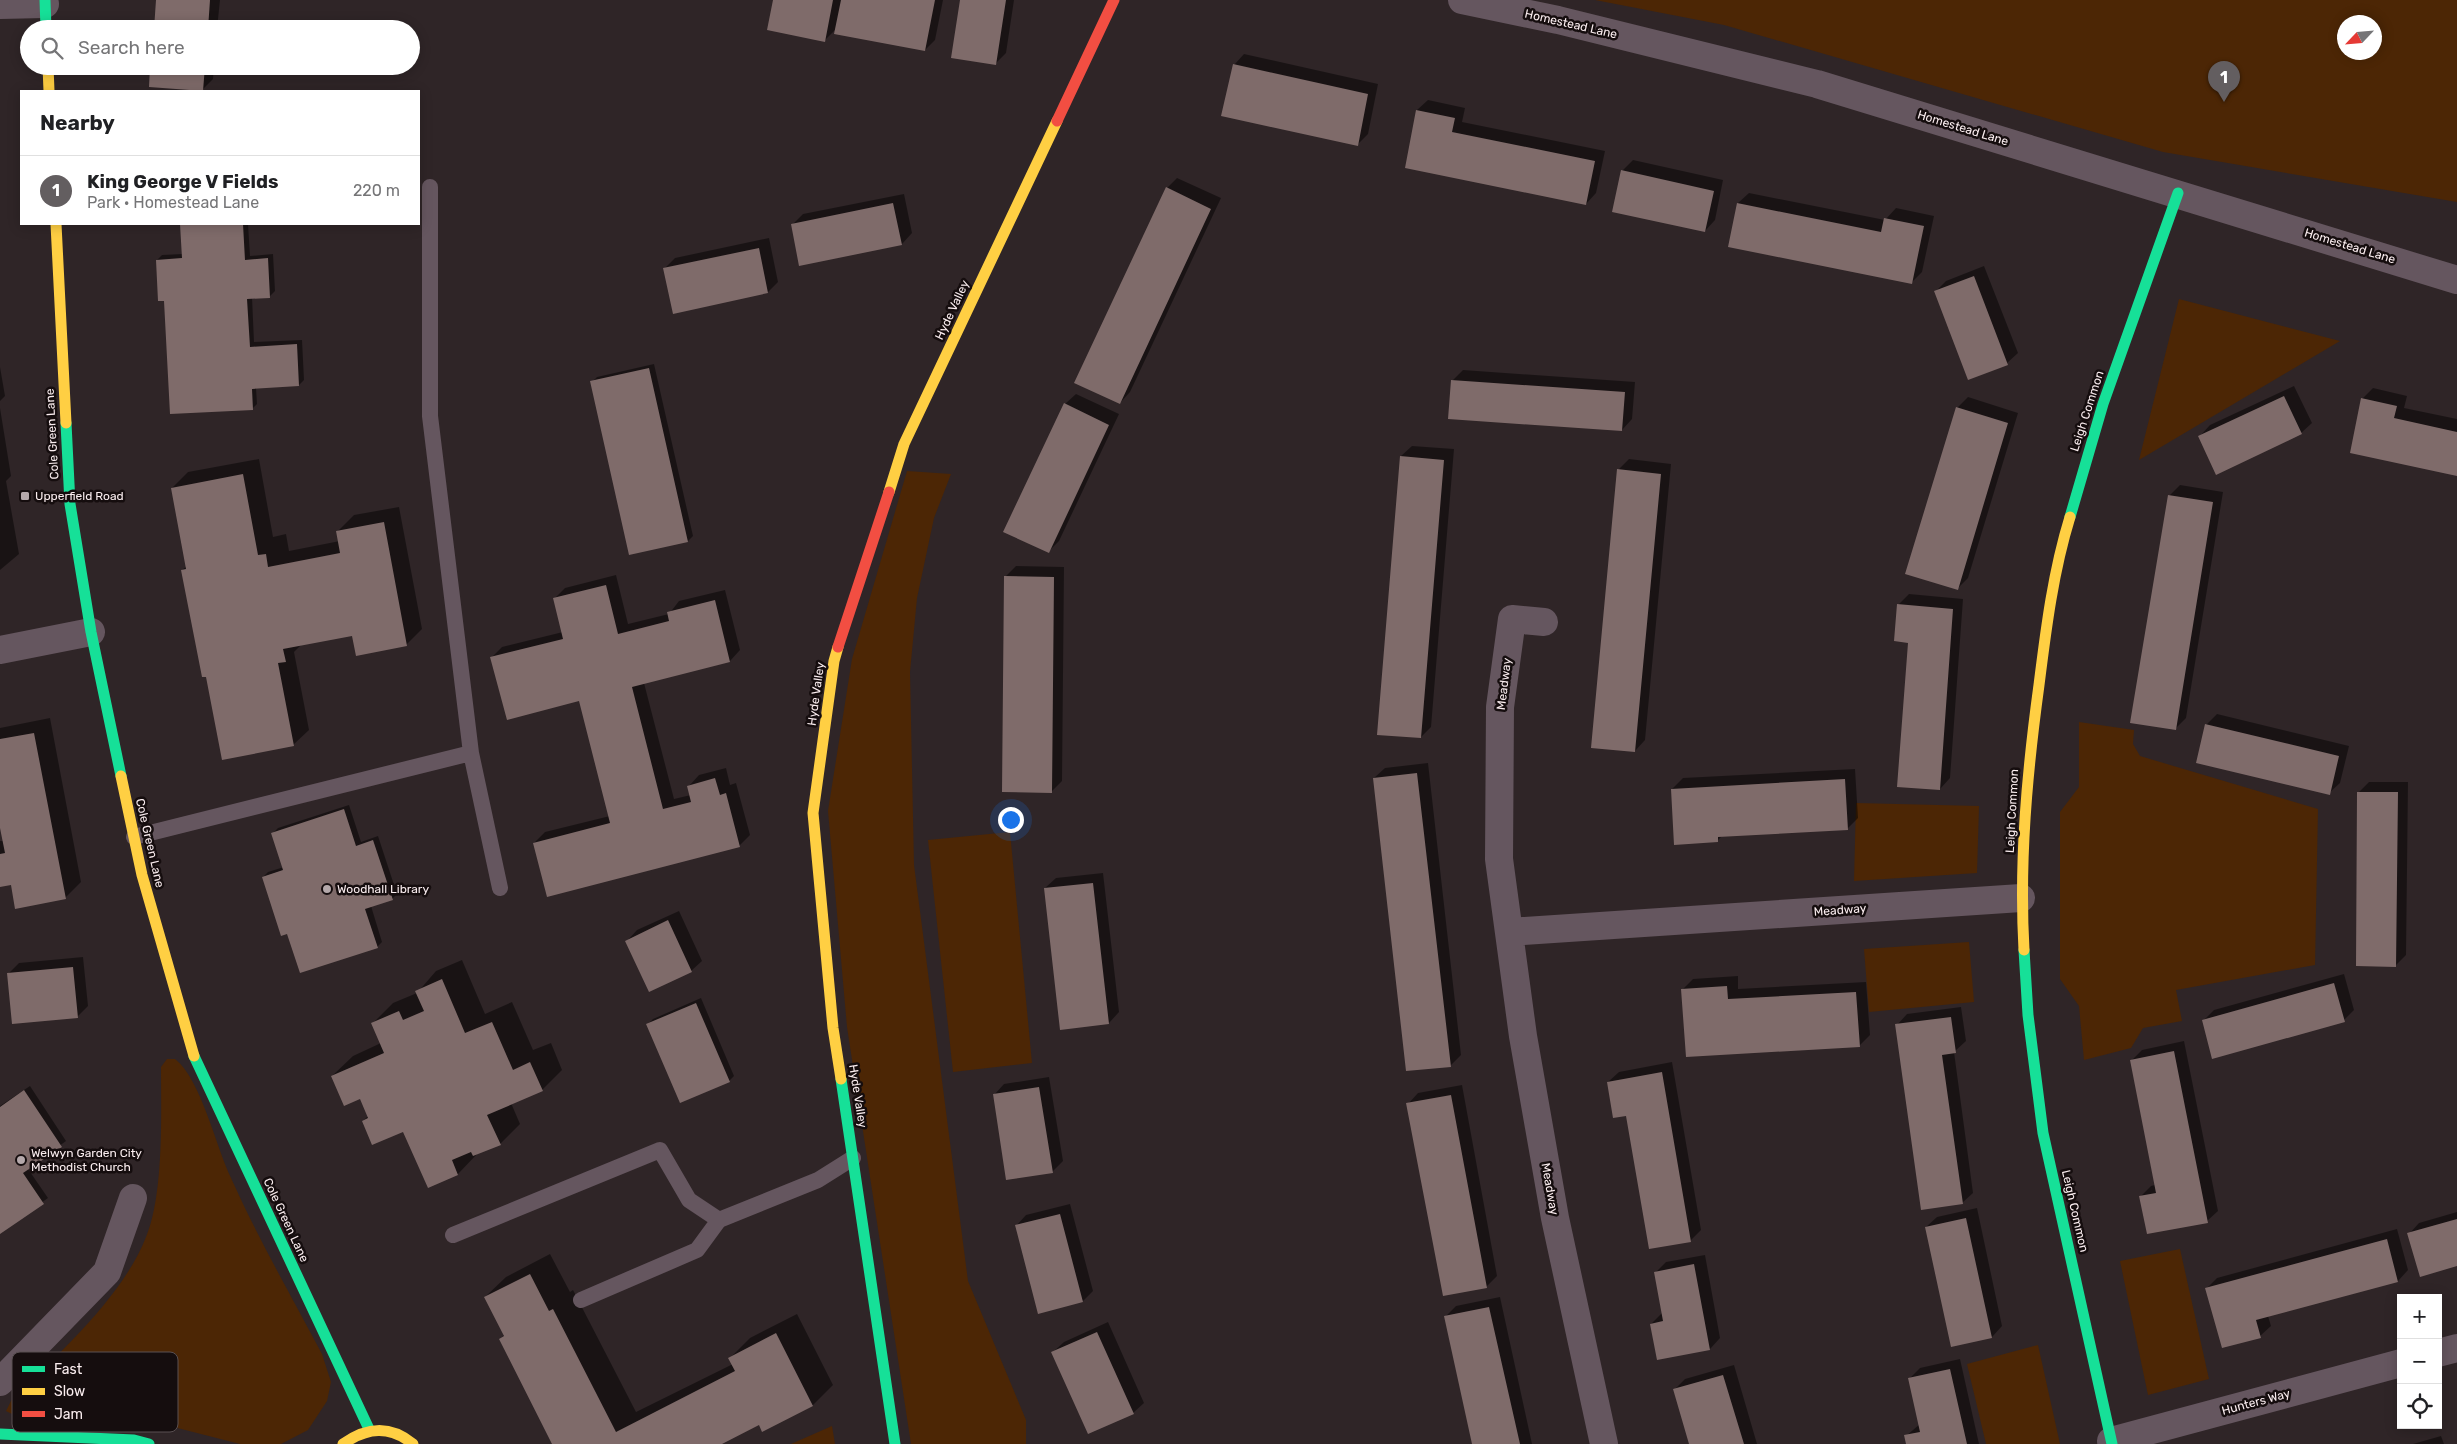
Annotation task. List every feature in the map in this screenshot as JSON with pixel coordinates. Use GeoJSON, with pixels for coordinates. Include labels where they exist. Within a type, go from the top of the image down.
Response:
{"type":"FeatureCollection","features":[{"type":"Feature","properties":{"kind":"street","name":"Hyde Valley"},"geometry":{"type":"LineString","coordinates":[[894,1444],[833,1028],[813,813],[834,660],[904,444],[1114,0]]}},
{"type":"Feature","properties":{"kind":"street","name":"Homestead Lane"},"geometry":{"type":"LineString","coordinates":[[1462,0],[1558,20],[1817,84],[2457,280]]}},
{"type":"Feature","properties":{"kind":"street"},"geometry":{"type":"LineString","coordinates":[[0,6],[46,11]]}},
{"type":"Feature","properties":{"kind":"street"},"geometry":{"type":"LineString","coordinates":[[49,75],[50,90]]}},
{"type":"Feature","properties":{"kind":"street","name":"Leigh Common"},"geometry":{"type":"LineString","coordinates":[[2111,1442],[2043,1133],[2028,1015],[2021,898],[2029,756],[2048,613],[2064,536],[2102,404],[2178,193]]}},
{"type":"Feature","properties":{"kind":"street","name":"Cole Green Lane"},"geometry":{"type":"LineString","coordinates":[[56,225],[70,504],[91,632],[142,875],[191,1050],[369,1430]]}},
{"type":"Feature","properties":{"kind":"street","name":"Meadway"},"geometry":{"type":"LineString","coordinates":[[1544,622],[1512,619],[1500,707],[1499,859],[1523,1036],[1555,1218],[1604,1444]]}},
{"type":"Feature","properties":{"kind":"street"},"geometry":{"type":"LineString","coordinates":[[0,650],[91,632]]}},
{"type":"Feature","properties":{"kind":"street","name":"Meadway"},"geometry":{"type":"LineString","coordinates":[[1509,932],[2021,898]]}},
{"type":"Feature","properties":{"kind":"street"},"geometry":{"type":"LineString","coordinates":[[22,1352],[107,1272],[133,1198]]}},
{"type":"Feature","properties":{"kind":"street"},"geometry":{"type":"LineString","coordinates":[[2442,1352],[2457,1348]]}},
{"type":"Feature","properties":{"kind":"street","name":"Hunters Way"},"geometry":{"type":"LineString","coordinates":[[2111,1442],[2397,1364]]}},
{"type":"Feature","properties":{"kind":"street"},"geometry":{"type":"LineString","coordinates":[[343,1444],[354,1435],[369,1430],[387,1429],[404,1436],[413,1444]]}},
{"type":"Feature","properties":{"kind":"street"},"geometry":{"type":"LineString","coordinates":[[0,1434],[139,1443]]}},
{"type":"Feature","properties":{"kind":"lane"},"geometry":{"type":"LineString","coordinates":[[430,187],[430,416],[471,753],[500,888]]}},
{"type":"Feature","properties":{"kind":"lane"},"geometry":{"type":"LineString","coordinates":[[134,837],[471,753]]}},
{"type":"Feature","properties":{"kind":"lane"},"geometry":{"type":"LineString","coordinates":[[453,1235],[660,1150],[689,1200],[719,1220]]}},
{"type":"Feature","properties":{"kind":"lane"},"geometry":{"type":"LineString","coordinates":[[582,1300],[697,1250],[719,1220],[818,1180],[853,1158]]}},
{"type":"Feature","properties":{"kind":"shaded area"},"geometry":{"type":"Polygon","coordinates":[[[1595,0],[2457,0],[2457,202],[2163,152],[1724,25],[1595,0]]]}},
{"type":"Feature","properties":{"kind":"shaded area"},"geometry":{"type":"Polygon","coordinates":[[[2179,299],[2340,341],[2139,460],[2179,299]]]}},
{"type":"Feature","properties":{"kind":"shaded area"},"geometry":{"type":"Polygon","coordinates":[[[907,471],[951,474],[934,518],[917,598],[910,672],[914,865],[968,1281],[1026,1420],[1026,1444],[911,1444],[847,1027],[828,811],[852,659],[907,471]]]}},
{"type":"Feature","properties":{"kind":"shaded area"},"geometry":{"type":"Polygon","coordinates":[[[2079,722],[2134,730],[2133,744],[2140,756],[2318,809],[2315,965],[2176,990],[2182,1021],[2143,1028],[2131,1048],[2084,1060],[2079,1006],[2060,979],[2060,812],[2079,787],[2079,722]]]}},
{"type":"Feature","properties":{"kind":"shaded area"},"geometry":{"type":"Polygon","coordinates":[[[1856,803],[1979,806],[1977,873],[1854,881],[1856,803]]]}},
{"type":"Feature","properties":{"kind":"shaded area"},"geometry":{"type":"Polygon","coordinates":[[[1010,832],[1032,1063],[953,1072],[928,840],[1010,832]]]}},
{"type":"Feature","properties":{"kind":"shaded area"},"geometry":{"type":"Polygon","coordinates":[[[1969,942],[1974,1002],[1869,1012],[1864,949],[1969,942]]]}},
{"type":"Feature","properties":{"kind":"shaded area"},"geometry":{"type":"Polygon","coordinates":[[[167,1059],[175,1059],[193,1082],[207,1114],[225,1165],[241,1200],[322,1354],[331,1382],[327,1401],[308,1430],[281,1444],[240,1444],[178,1428],[178,1352],[60,1352],[87,1325],[122,1282],[146,1237],[152,1219],[159,1177],[161,1067],[167,1059]]]}},
{"type":"Feature","properties":{"kind":"shaded area"},"geometry":{"type":"Polygon","coordinates":[[[2180,1249],[2209,1379],[2148,1395],[2120,1261],[2180,1249]]]}},
{"type":"Feature","properties":{"kind":"shaded area"},"geometry":{"type":"Polygon","coordinates":[[[2038,1345],[2060,1444],[1986,1444],[1967,1364],[2038,1345]]]}},
{"type":"Feature","properties":{"kind":"shaded area"},"geometry":{"type":"Polygon","coordinates":[[[12,1400],[12,1414],[6,1411],[12,1400]]]}},
{"type":"Feature","properties":{"kind":"shaded area"},"geometry":{"type":"Polygon","coordinates":[[[832,1426],[835,1444],[791,1444],[832,1426]]]}},
{"type":"Feature","properties":{"kind":"building"},"geometry":{"type":"Polygon","coordinates":[[[156,0],[210,0],[209,20],[155,20],[156,0]]]}},
{"type":"Feature","properties":{"kind":"building"},"geometry":{"type":"Polygon","coordinates":[[[773,0],[833,0],[825,42],[767,30],[773,0]]]}},
{"type":"Feature","properties":{"kind":"building"},"geometry":{"type":"Polygon","coordinates":[[[841,0],[935,0],[925,51],[834,34],[841,0]]]}},
{"type":"Feature","properties":{"kind":"building"},"geometry":{"type":"Polygon","coordinates":[[[960,0],[1006,0],[996,65],[951,58],[960,0]]]}},
{"type":"Feature","properties":{"kind":"building"},"geometry":{"type":"Polygon","coordinates":[[[1233,64],[1368,94],[1358,146],[1221,116],[1233,64]]]}},
{"type":"Feature","properties":{"kind":"building"},"geometry":{"type":"Polygon","coordinates":[[[150,75],[204,75],[203,90],[149,87],[150,75]]]}},
{"type":"Feature","properties":{"kind":"building"},"geometry":{"type":"Polygon","coordinates":[[[1416,110],[1455,118],[1452,132],[1595,161],[1586,205],[1405,168],[1416,110]]]}},
{"type":"Feature","properties":{"kind":"building"},"geometry":{"type":"Polygon","coordinates":[[[1621,170],[1714,191],[1705,232],[1612,212],[1621,170]]]}},
{"type":"Feature","properties":{"kind":"building"},"geometry":{"type":"Polygon","coordinates":[[[1166,187],[1211,209],[1120,404],[1074,383],[1166,187]]]}},
{"type":"Feature","properties":{"kind":"building"},"geometry":{"type":"Polygon","coordinates":[[[893,203],[902,245],[799,266],[791,224],[893,203]]]}},
{"type":"Feature","properties":{"kind":"building"},"geometry":{"type":"Polygon","coordinates":[[[1737,203],[1881,232],[1884,218],[1924,226],[1912,284],[1728,247],[1737,203]]]}},
{"type":"Feature","properties":{"kind":"building"},"geometry":{"type":"Polygon","coordinates":[[[180,225],[243,225],[245,260],[268,258],[270,298],[247,299],[250,347],[297,344],[299,386],[252,389],[253,410],[170,414],[164,301],[158,301],[156,260],[182,258],[180,225]]]}},
{"type":"Feature","properties":{"kind":"building"},"geometry":{"type":"Polygon","coordinates":[[[759,248],[768,293],[673,314],[663,268],[759,248]]]}},
{"type":"Feature","properties":{"kind":"building"},"geometry":{"type":"Polygon","coordinates":[[[1974,276],[2008,365],[1968,380],[1934,291],[1974,276]]]}},
{"type":"Feature","properties":{"kind":"building"},"geometry":{"type":"Polygon","coordinates":[[[649,368],[688,542],[629,555],[590,381],[649,368]]]}},
{"type":"Feature","properties":{"kind":"building"},"geometry":{"type":"Polygon","coordinates":[[[1451,380],[1625,392],[1622,431],[1448,419],[1451,380]]]}},
{"type":"Feature","properties":{"kind":"building"},"geometry":{"type":"Polygon","coordinates":[[[2284,396],[2302,434],[2216,475],[2198,436],[2284,396]]]}},
{"type":"Feature","properties":{"kind":"building"},"geometry":{"type":"Polygon","coordinates":[[[2361,398],[2397,406],[2394,418],[2457,432],[2457,476],[2350,453],[2361,398]]]}},
{"type":"Feature","properties":{"kind":"building"},"geometry":{"type":"Polygon","coordinates":[[[1064,403],[1109,425],[1049,553],[1003,532],[1064,403]]]}},
{"type":"Feature","properties":{"kind":"building"},"geometry":{"type":"Polygon","coordinates":[[[1956,407],[2008,423],[1958,590],[1905,574],[1956,407]]]}},
{"type":"Feature","properties":{"kind":"building"},"geometry":{"type":"Polygon","coordinates":[[[1400,456],[1444,460],[1421,738],[1377,735],[1400,456]]]}},
{"type":"Feature","properties":{"kind":"building"},"geometry":{"type":"Polygon","coordinates":[[[1617,469],[1661,474],[1635,752],[1591,748],[1617,469]]]}},
{"type":"Feature","properties":{"kind":"building"},"geometry":{"type":"Polygon","coordinates":[[[243,474],[258,555],[266,554],[268,567],[340,553],[336,531],[384,522],[407,646],[356,656],[352,636],[283,649],[286,662],[278,663],[294,746],[222,760],[206,677],[202,677],[181,570],[186,569],[171,488],[243,474]]]}},
{"type":"Feature","properties":{"kind":"building"},"geometry":{"type":"Polygon","coordinates":[[[2168,495],[2213,502],[2176,730],[2130,723],[2168,495]]]}},
{"type":"Feature","properties":{"kind":"building"},"geometry":{"type":"Polygon","coordinates":[[[1004,576],[1054,577],[1052,793],[1002,792],[1004,576]]]}},
{"type":"Feature","properties":{"kind":"building"},"geometry":{"type":"Polygon","coordinates":[[[606,585],[618,634],[669,621],[667,612],[715,600],[730,662],[632,687],[663,809],[691,802],[687,786],[715,778],[720,795],[726,793],[740,847],[547,897],[533,843],[610,823],[579,701],[507,720],[490,657],[563,639],[553,598],[606,585]]]}},
{"type":"Feature","properties":{"kind":"building"},"geometry":{"type":"Polygon","coordinates":[[[1897,604],[1953,609],[1940,790],[1897,787],[1908,643],[1894,641],[1897,604]]]}},
{"type":"Feature","properties":{"kind":"building"},"geometry":{"type":"Polygon","coordinates":[[[2205,724],[2339,756],[2330,795],[2196,763],[2205,724]]]}},
{"type":"Feature","properties":{"kind":"building"},"geometry":{"type":"Polygon","coordinates":[[[34,733],[66,899],[15,909],[11,885],[0,887],[0,854],[5,853],[0,828],[0,739],[34,733]]]}},
{"type":"Feature","properties":{"kind":"building"},"geometry":{"type":"Polygon","coordinates":[[[1417,773],[1451,1067],[1406,1071],[1373,778],[1417,773]]]}},
{"type":"Feature","properties":{"kind":"building"},"geometry":{"type":"Polygon","coordinates":[[[1845,779],[1848,830],[1718,837],[1718,842],[1674,845],[1671,789],[1845,779]]]}},
{"type":"Feature","properties":{"kind":"building"},"geometry":{"type":"Polygon","coordinates":[[[2357,792],[2398,792],[2396,967],[2356,966],[2357,792]]]}},
{"type":"Feature","properties":{"kind":"building","name":"Woodhall Library"},"geometry":{"type":"Polygon","coordinates":[[[344,809],[356,846],[373,840],[393,900],[365,909],[378,948],[300,973],[287,934],[281,936],[262,877],[283,870],[271,833],[344,809]]]}},
{"type":"Feature","properties":{"kind":"building"},"geometry":{"type":"Polygon","coordinates":[[[1093,883],[1109,1024],[1060,1030],[1044,888],[1093,883]]]}},
{"type":"Feature","properties":{"kind":"building"},"geometry":{"type":"Polygon","coordinates":[[[668,920],[692,972],[649,992],[625,941],[668,920]]]}},
{"type":"Feature","properties":{"kind":"building"},"geometry":{"type":"Polygon","coordinates":[[[73,967],[78,1018],[12,1024],[7,973],[73,967]]]}},
{"type":"Feature","properties":{"kind":"building"},"geometry":{"type":"Polygon","coordinates":[[[442,979],[465,1033],[492,1022],[513,1070],[530,1062],[543,1091],[487,1115],[501,1145],[473,1156],[471,1152],[452,1160],[458,1175],[428,1188],[403,1132],[372,1145],[362,1121],[368,1118],[360,1099],[344,1106],[331,1076],[384,1053],[371,1023],[399,1011],[403,1020],[424,1011],[415,991],[442,979]]]}},
{"type":"Feature","properties":{"kind":"building"},"geometry":{"type":"Polygon","coordinates":[[[2334,983],[2345,1022],[2212,1059],[2202,1020],[2334,983]]]}},
{"type":"Feature","properties":{"kind":"building"},"geometry":{"type":"Polygon","coordinates":[[[1727,986],[1728,999],[1856,992],[1860,1047],[1686,1057],[1681,989],[1727,986]]]}},
{"type":"Feature","properties":{"kind":"building"},"geometry":{"type":"Polygon","coordinates":[[[696,1003],[730,1082],[680,1103],[646,1024],[696,1003]]]}},
{"type":"Feature","properties":{"kind":"building"},"geometry":{"type":"Polygon","coordinates":[[[1951,1017],[1956,1053],[1942,1055],[1963,1204],[1921,1210],[1895,1024],[1951,1017]]]}},
{"type":"Feature","properties":{"kind":"building"},"geometry":{"type":"Polygon","coordinates":[[[2174,1051],[2208,1223],[2147,1234],[2139,1196],[2156,1193],[2130,1060],[2174,1051]]]}},
{"type":"Feature","properties":{"kind":"building"},"geometry":{"type":"Polygon","coordinates":[[[1662,1072],[1691,1242],[1649,1249],[1626,1116],[1613,1118],[1607,1082],[1662,1072]]]}},
{"type":"Feature","properties":{"kind":"building"},"geometry":{"type":"Polygon","coordinates":[[[1039,1087],[1053,1173],[1006,1180],[993,1094],[1039,1087]]]}},
{"type":"Feature","properties":{"kind":"building","name":"Welwyn Garden City Methodist Church"},"geometry":{"type":"Polygon","coordinates":[[[24,1090],[62,1147],[23,1173],[44,1204],[0,1234],[0,1107],[24,1090]]]}},
{"type":"Feature","properties":{"kind":"building"},"geometry":{"type":"Polygon","coordinates":[[[1451,1095],[1487,1288],[1443,1296],[1406,1103],[1451,1095]]]}},
{"type":"Feature","properties":{"kind":"building"},"geometry":{"type":"Polygon","coordinates":[[[1060,1214],[1083,1302],[1038,1314],[1015,1225],[1060,1214]]]}},
{"type":"Feature","properties":{"kind":"building"},"geometry":{"type":"Polygon","coordinates":[[[1966,1218],[1992,1338],[1951,1347],[1925,1227],[1966,1218]]]}},
{"type":"Feature","properties":{"kind":"building"},"geometry":{"type":"Polygon","coordinates":[[[2457,1219],[2457,1266],[2420,1277],[2407,1233],[2457,1219]]]}},
{"type":"Feature","properties":{"kind":"building"},"geometry":{"type":"Polygon","coordinates":[[[2387,1239],[2398,1282],[2256,1320],[2261,1338],[2222,1348],[2205,1288],[2387,1239]]]}},
{"type":"Feature","properties":{"kind":"building"},"geometry":{"type":"Polygon","coordinates":[[[1694,1264],[1710,1350],[1657,1360],[1650,1324],[1663,1321],[1654,1272],[1694,1264]]]}},
{"type":"Feature","properties":{"kind":"building"},"geometry":{"type":"Polygon","coordinates":[[[530,1274],[549,1311],[553,1309],[616,1432],[735,1371],[728,1358],[776,1333],[813,1406],[762,1432],[759,1425],[722,1444],[552,1444],[499,1339],[504,1336],[484,1297],[530,1274]]]}},
{"type":"Feature","properties":{"kind":"building"},"geometry":{"type":"Polygon","coordinates":[[[1489,1307],[1520,1444],[1472,1444],[1444,1316],[1489,1307]]]}},
{"type":"Feature","properties":{"kind":"building"},"geometry":{"type":"Polygon","coordinates":[[[1097,1332],[1134,1414],[1088,1434],[1051,1352],[1097,1332]]]}},
{"type":"Feature","properties":{"kind":"building"},"geometry":{"type":"Polygon","coordinates":[[[1950,1369],[1967,1444],[1906,1444],[1904,1435],[1920,1432],[1908,1378],[1950,1369]]]}},
{"type":"Feature","properties":{"kind":"building"},"geometry":{"type":"Polygon","coordinates":[[[1723,1375],[1744,1444],[1689,1444],[1673,1389],[1723,1375]]]}},
{"type":"Feature","properties":{"kind":"traffic: fast"},"geometry":{"type":"LineString","coordinates":[[45,0],[46,20]]}},
{"type":"Feature","properties":{"kind":"traffic: fast"},"geometry":{"type":"LineString","coordinates":[[2070,517],[2103,404],[2178,193]]}},
{"type":"Feature","properties":{"kind":"traffic: fast"},"geometry":{"type":"LineString","coordinates":[[66,423],[70,504],[91,632],[121,776]]}},
{"type":"Feature","properties":{"kind":"traffic: fast"},"geometry":{"type":"LineString","coordinates":[[2024,950],[2028,1015],[2043,1133],[2112,1444]]}},
{"type":"Feature","properties":{"kind":"traffic: fast"},"geometry":{"type":"LineString","coordinates":[[194,1056],[369,1429]]}},
{"type":"Feature","properties":{"kind":"traffic: fast"},"geometry":{"type":"LineString","coordinates":[[841,1079],[895,1444]]}},
{"type":"Feature","properties":{"kind":"traffic: fast"},"geometry":{"type":"LineString","coordinates":[[0,1434],[134,1440],[149,1444]]}},
{"type":"Feature","properties":{"kind":"traffic: slow"},"geometry":{"type":"LineString","coordinates":[[48,75],[49,90]]}},
{"type":"Feature","properties":{"kind":"traffic: slow"},"geometry":{"type":"LineString","coordinates":[[889,492],[904,444],[1057,121]]}},
{"type":"Feature","properties":{"kind":"traffic: slow"},"geometry":{"type":"LineString","coordinates":[[56,225],[66,423]]}},
{"type":"Feature","properties":{"kind":"traffic: slow"},"geometry":{"type":"LineString","coordinates":[[2024,950],[2023,850],[2031,751],[2044,643],[2059,559],[2070,517]]}},
{"type":"Feature","properties":{"kind":"traffic: slow"},"geometry":{"type":"LineString","coordinates":[[838,647],[834,661],[813,813],[833,1028],[841,1079]]}},
{"type":"Feature","properties":{"kind":"traffic: slow"},"geometry":{"type":"LineString","coordinates":[[121,776],[142,875],[194,1056]]}},
{"type":"Feature","properties":{"kind":"traffic: slow"},"geometry":{"type":"LineString","coordinates":[[343,1444],[361,1434],[378,1430],[396,1434],[413,1444]]}},
{"type":"Feature","properties":{"kind":"traffic: jam"},"geometry":{"type":"LineString","coordinates":[[1057,121],[1114,0]]}},
{"type":"Feature","properties":{"kind":"traffic: jam"},"geometry":{"type":"LineString","coordinates":[[838,647],[889,492]]}},
{"type":"Feature","properties":{"kind":"place","name":"King George V Fields"},"geometry":{"type":"Point","coordinates":[2224,102]}},
{"type":"Feature","properties":{"kind":"place","name":"Upperfield Road"},"geometry":{"type":"Point","coordinates":[25,496]}},
{"type":"Feature","properties":{"kind":"place","name":"Woodhall Library"},"geometry":{"type":"Point","coordinates":[327,889]}},
{"type":"Feature","properties":{"kind":"place","name":"Welwyn Garden City Methodist Church"},"geometry":{"type":"Point","coordinates":[21,1160]}}]}
